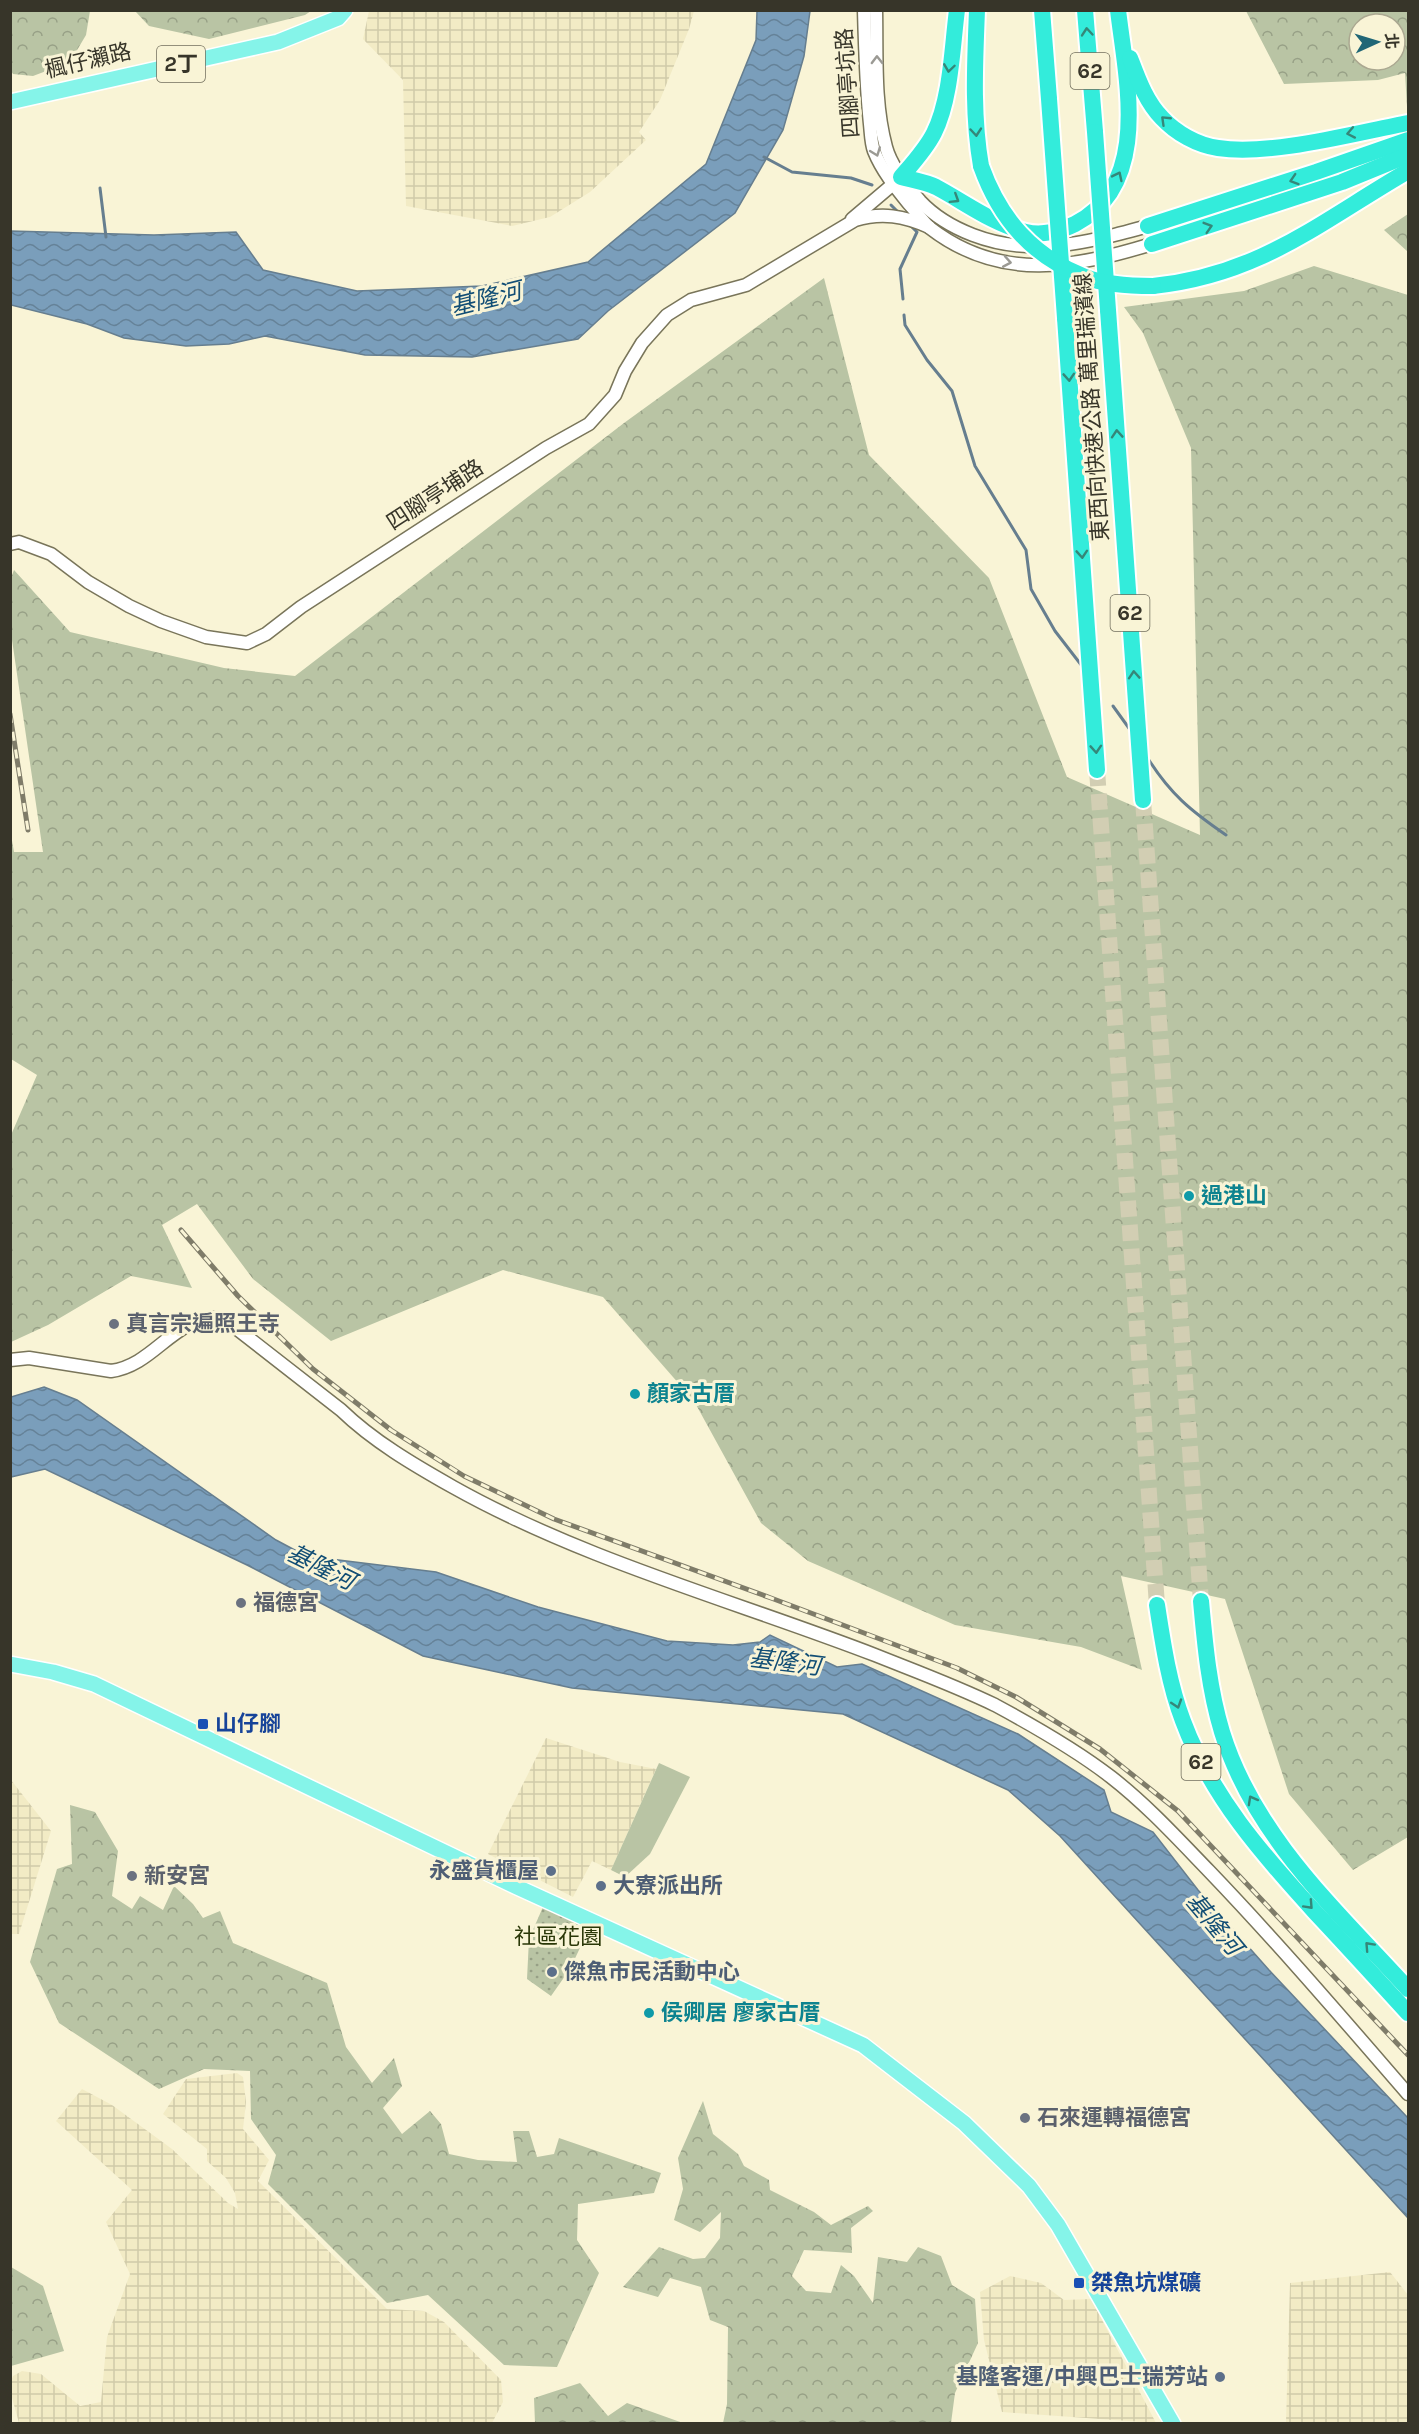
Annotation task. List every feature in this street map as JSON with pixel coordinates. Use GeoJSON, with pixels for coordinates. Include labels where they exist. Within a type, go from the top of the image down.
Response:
{"type":"FeatureCollection","features":[{"type":"Feature","properties":{"kind":"highway"},"geometry":{"type":"LineString","coordinates":[[897,181],[920,156],[935,132],[945,99],[957,10]]}},
{"type":"Feature","properties":{"kind":"highway"},"geometry":{"type":"LineString","coordinates":[[977,10],[974,96],[976,136],[981,166],[991,195],[1009,221],[1030,244],[1049,258],[1086,278],[1123,285],[1153,286],[1186,283],[1230,270],[1266,256],[1294,241],[1408,171]]}},
{"type":"Feature","properties":{"kind":"highway","name":"東西向快速公路 萬里瑞濱線"},"geometry":{"type":"LineString","coordinates":[[1042,10],[1097,770]]}},
{"type":"Feature","properties":{"kind":"highway","name":"東西向快速公路 萬里瑞濱線"},"geometry":{"type":"LineString","coordinates":[[1085,10],[1143,800]]}},
{"type":"Feature","properties":{"kind":"highway"},"geometry":{"type":"LineString","coordinates":[[897,181],[934,186],[994,221],[1028,233],[1065,229],[1081,220],[1108,194],[1119,175],[1126,156],[1129,131],[1128,106],[1118,10]]}},
{"type":"Feature","properties":{"kind":"highway"},"geometry":{"type":"LineString","coordinates":[[1118,10],[1137,78],[1149,100],[1162,118],[1181,134],[1197,142],[1218,148],[1251,149],[1289,145],[1408,123]]}},
{"type":"Feature","properties":{"kind":"highway"},"geometry":{"type":"LineString","coordinates":[[1148,226],[1408,140]]}},
{"type":"Feature","properties":{"kind":"highway"},"geometry":{"type":"LineString","coordinates":[[1152,244],[1342,182],[1408,155]]}},
{"type":"Feature","properties":{"kind":"highway","name":"62"},"geometry":{"type":"LineString","coordinates":[[1201,1601],[1210,1680],[1223,1733],[1244,1786],[1283,1850],[1312,1885],[1408,1989]]}},
{"type":"Feature","properties":{"kind":"highway","name":"62"},"geometry":{"type":"LineString","coordinates":[[1156,1605],[1173,1690],[1201,1762],[1220,1796],[1269,1862],[1408,2013]]}},
{"type":"Feature","properties":{"kind":"main road","name":"楓仔瀨路"},"geometry":{"type":"LineString","coordinates":[[10,102],[278,42],[338,18],[345,10]]}},
{"type":"Feature","properties":{"kind":"main road"},"geometry":{"type":"LineString","coordinates":[[10,1664],[53,1671],[94,1684],[517,1887],[863,2045],[964,2123],[1029,2186],[1064,2234],[1173,2424]]}},
{"type":"Feature","properties":{"kind":"street","name":"四腳亭坑路"},"geometry":{"type":"LineString","coordinates":[[864,10],[866,73],[873,150],[897,181]]}},
{"type":"Feature","properties":{"kind":"street","name":"四腳亭坑路"},"geometry":{"type":"LineString","coordinates":[[876,10],[880,123],[897,181]]}},
{"type":"Feature","properties":{"kind":"street"},"geometry":{"type":"LineString","coordinates":[[897,181],[933,214],[958,229],[1004,245],[1055,247],[1086,242],[1148,226]]}},
{"type":"Feature","properties":{"kind":"street"},"geometry":{"type":"LineString","coordinates":[[897,181],[929,227]]}},
{"type":"Feature","properties":{"kind":"street"},"geometry":{"type":"LineString","coordinates":[[842,228],[897,181]]}},
{"type":"Feature","properties":{"kind":"street"},"geometry":{"type":"LineString","coordinates":[[842,228],[855,220],[871,215],[910,219],[929,227],[963,248],[999,261],[1033,266],[1087,261],[1152,244]]}},
{"type":"Feature","properties":{"kind":"street","name":"四腳亭埔路"},"geometry":{"type":"LineString","coordinates":[[10,544],[19,542],[51,554],[88,582],[129,606],[161,621],[206,637],[247,643],[266,633],[506,473],[589,424],[615,394],[625,371],[642,343],[667,315],[691,300],[746,285],[842,228]]}},
{"type":"Feature","properties":{"kind":"street"},"geometry":{"type":"LineString","coordinates":[[10,1360],[29,1358],[111,1371],[124,1370],[194,1321],[207,1317],[223,1318],[341,1410],[358,1426],[428,1473],[491,1509],[585,1549],[788,1622],[993,1704],[1074,1752],[1108,1775],[1147,1807],[1245,1908],[1408,2094]]}},
{"type":"Feature","properties":{"kind":"shaded area"},"geometry":{"type":"Polygon","coordinates":[[[369,10],[694,11],[660,100],[639,132],[646,140],[590,192],[550,217],[512,226],[406,206],[403,80],[363,39],[369,10]]]}},
{"type":"Feature","properties":{"kind":"shaded area"},"geometry":{"type":"Polygon","coordinates":[[[546,1738],[620,1762],[656,1769],[611,1870],[592,1861],[573,1897],[488,1854],[546,1738]]]}},
{"type":"Feature","properties":{"kind":"shaded area"},"geometry":{"type":"Polygon","coordinates":[[[11,1780],[51,1831],[19,1934],[11,1934],[11,1780]]]}},
{"type":"Feature","properties":{"kind":"shaded area"},"geometry":{"type":"Polygon","coordinates":[[[237,2073],[243,2077],[246,2102],[243,2129],[269,2160],[258,2181],[387,2309],[424,2311],[444,2322],[501,2380],[503,2402],[492,2423],[19,2423],[11,2394],[11,2381],[13,2376],[22,2371],[41,2374],[80,2406],[101,2402],[107,2337],[130,2274],[106,2222],[132,2190],[56,2121],[82,2089],[112,2105],[172,2149],[228,2203],[238,2209],[235,2193],[226,2178],[207,2161],[207,2149],[163,2114],[186,2079],[237,2073]]]}},
{"type":"Feature","properties":{"kind":"shaded area"},"geometry":{"type":"Polygon","coordinates":[[[1390,2272],[1408,2295],[1408,2423],[1286,2423],[1290,2283],[1390,2272]]]}},
{"type":"Feature","properties":{"kind":"shaded area"},"geometry":{"type":"Polygon","coordinates":[[[1010,2276],[1041,2283],[1064,2300],[1091,2299],[1156,2423],[1002,2412],[984,2340],[980,2292],[1010,2276]]]}},
{"type":"Feature","properties":{"kind":"green space"},"geometry":{"type":"Polygon","coordinates":[[[11,10],[90,11],[86,35],[70,62],[33,76],[13,74],[11,71],[11,10]]]}},
{"type":"Feature","properties":{"kind":"green space"},"geometry":{"type":"Polygon","coordinates":[[[135,11],[311,11],[305,15],[209,39],[149,26],[135,11]]]}},
{"type":"Feature","properties":{"kind":"green space"},"geometry":{"type":"Polygon","coordinates":[[[1246,11],[1408,11],[1408,106],[1405,73],[1378,80],[1284,84],[1246,11]]]}},
{"type":"Feature","properties":{"kind":"green space"},"geometry":{"type":"Polygon","coordinates":[[[1408,214],[1408,252],[1384,230],[1408,214]]]}},
{"type":"Feature","properties":{"kind":"green space"},"geometry":{"type":"Polygon","coordinates":[[[1314,266],[1408,295],[1408,1837],[1353,1870],[1289,1794],[1225,1599],[1121,1576],[1142,1670],[1081,1647],[955,1625],[808,1561],[761,1523],[694,1401],[603,1297],[503,1270],[331,1341],[253,1279],[197,1204],[162,1225],[192,1288],[131,1276],[48,1325],[11,1342],[11,1135],[37,1075],[11,1059],[10,829],[14,852],[43,852],[11,633],[11,578],[14,570],[70,632],[224,668],[295,676],[624,423],[824,278],[869,455],[989,578],[1067,777],[1200,835],[1191,448],[1143,333],[1124,307],[1244,291],[1314,266]]]}},
{"type":"Feature","properties":{"kind":"green space"},"geometry":{"type":"Polygon","coordinates":[[[659,1763],[690,1777],[650,1854],[625,1877],[611,1870],[659,1763]]]}},
{"type":"Feature","properties":{"kind":"green space"},"geometry":{"type":"Polygon","coordinates":[[[70,1805],[95,1812],[118,1851],[112,1896],[132,1909],[140,1896],[163,1910],[174,1886],[193,1904],[203,1918],[220,1911],[233,1943],[327,1983],[346,2047],[372,2083],[394,2058],[402,2086],[383,2108],[402,2134],[430,2111],[441,2124],[449,2154],[478,2160],[517,2162],[513,2131],[529,2131],[537,2157],[554,2154],[559,2138],[661,2173],[654,2193],[578,2204],[577,2240],[599,2273],[557,2367],[504,2365],[428,2295],[387,2303],[268,2184],[276,2155],[251,2119],[250,2071],[204,2069],[159,2089],[59,2023],[30,1962],[57,1869],[72,1864],[70,1805]]]}},
{"type":"Feature","properties":{"kind":"green space","name":"社區花園"},"geometry":{"type":"Polygon","coordinates":[[[546,1900],[569,1911],[583,1909],[596,1914],[570,1969],[551,1996],[527,1979],[529,1939],[546,1900]]]}},
{"type":"Feature","properties":{"kind":"green space"},"geometry":{"type":"Polygon","coordinates":[[[703,2101],[713,2134],[738,2154],[744,2166],[769,2180],[770,2190],[814,2212],[831,2225],[868,2206],[873,2211],[851,2228],[852,2253],[804,2250],[792,2276],[806,2291],[831,2293],[841,2265],[854,2276],[873,2303],[878,2257],[907,2262],[918,2247],[941,2256],[952,2285],[975,2299],[978,2343],[955,2393],[951,2423],[723,2423],[727,2404],[728,2327],[710,2320],[701,2287],[670,2278],[658,2297],[623,2287],[659,2247],[693,2259],[705,2258],[720,2238],[721,2212],[700,2232],[674,2220],[683,2189],[678,2158],[703,2101]]]}},
{"type":"Feature","properties":{"kind":"green space"},"geometry":{"type":"Polygon","coordinates":[[[11,2267],[43,2286],[64,2351],[11,2366],[11,2267]]]}},
{"type":"Feature","properties":{"kind":"green space"},"geometry":{"type":"Polygon","coordinates":[[[580,2383],[608,2416],[627,2403],[683,2423],[535,2423],[534,2398],[580,2383]]]}},
{"type":"Feature","properties":{"kind":"water","name":"基隆河"},"geometry":{"type":"Polygon","coordinates":[[[757,11],[810,11],[804,56],[783,130],[735,213],[608,311],[578,339],[472,357],[365,355],[265,336],[229,344],[186,346],[124,338],[87,324],[11,305],[11,231],[154,235],[236,232],[263,270],[357,291],[482,286],[588,262],[706,164],[756,40],[757,11]]]}},
{"type":"Feature","properties":{"kind":"water","name":"基隆河"},"geometry":{"type":"Polygon","coordinates":[[[44,1387],[77,1400],[276,1540],[306,1556],[436,1572],[538,1607],[667,1641],[733,1645],[760,1642],[770,1635],[837,1667],[862,1664],[1018,1734],[1104,1790],[1111,1812],[1153,1832],[1198,1890],[1269,1970],[1408,2118],[1408,2218],[1060,1836],[1008,1790],[843,1714],[572,1688],[423,1656],[247,1565],[45,1469],[11,1477],[11,1397],[44,1387]]]}},
{"type":"Feature","properties":{"kind":"waterway"},"geometry":{"type":"LineString","coordinates":[[764,157],[792,172],[851,178],[872,185]]}},
{"type":"Feature","properties":{"kind":"waterway"},"geometry":{"type":"LineString","coordinates":[[100,188],[106,237]]}},
{"type":"Feature","properties":{"kind":"waterway"},"geometry":{"type":"LineString","coordinates":[[891,205],[897,211]]}},
{"type":"Feature","properties":{"kind":"waterway"},"geometry":{"type":"LineString","coordinates":[[903,299],[900,269],[917,232],[910,225]]}},
{"type":"Feature","properties":{"kind":"waterway"},"geometry":{"type":"LineString","coordinates":[[904,315],[905,325],[927,360],[952,391],[975,466],[1026,550],[1031,589],[1055,631],[1082,666]]}},
{"type":"Feature","properties":{"kind":"waterway"},"geometry":{"type":"LineString","coordinates":[[1113,706],[1131,731]]}},
{"type":"Feature","properties":{"kind":"waterway"},"geometry":{"type":"LineString","coordinates":[[1147,757],[1182,801],[1226,835]]}},
{"type":"Feature","properties":{"kind":"tunnel"},"geometry":{"type":"LineString","coordinates":[[1097,770],[1157,1605]]}},
{"type":"Feature","properties":{"kind":"tunnel"},"geometry":{"type":"LineString","coordinates":[[1143,800],[1201,1601]]}},
{"type":"Feature","properties":{"kind":"railway"},"geometry":{"type":"LineString","coordinates":[[10,714],[28,830]]}},
{"type":"Feature","properties":{"kind":"railway"},"geometry":{"type":"LineString","coordinates":[[181,1230],[238,1296],[313,1369],[391,1430],[464,1476],[554,1519],[957,1668],[1016,1697],[1100,1749],[1178,1811],[1408,2055]]}},
{"type":"Feature","properties":{"kind":"place","name":"過港山"},"geometry":{"type":"Point","coordinates":[1189,1196]}},
{"type":"Feature","properties":{"kind":"place","name":"真言宗遍照王寺"},"geometry":{"type":"Point","coordinates":[114,1324]}},
{"type":"Feature","properties":{"kind":"place","name":"顏家古厝"},"geometry":{"type":"Point","coordinates":[635,1394]}},
{"type":"Feature","properties":{"kind":"place","name":"福德宮"},"geometry":{"type":"Point","coordinates":[241,1603]}},
{"type":"Feature","properties":{"kind":"place","name":"山仔腳"},"geometry":{"type":"Point","coordinates":[203,1724]}},
{"type":"Feature","properties":{"kind":"place","name":"永盛貨櫃屋"},"geometry":{"type":"Point","coordinates":[551,1871]}},
{"type":"Feature","properties":{"kind":"place","name":"新安宮"},"geometry":{"type":"Point","coordinates":[132,1876]}},
{"type":"Feature","properties":{"kind":"place","name":"大寮派出所"},"geometry":{"type":"Point","coordinates":[601,1886]}},
{"type":"Feature","properties":{"kind":"place","name":"傑魚市民活動中心"},"geometry":{"type":"Point","coordinates":[552,1972]}},
{"type":"Feature","properties":{"kind":"place","name":"侯卿居 廖家古厝"},"geometry":{"type":"Point","coordinates":[649,2013]}},
{"type":"Feature","properties":{"kind":"place","name":"石來運轉福德宮"},"geometry":{"type":"Point","coordinates":[1025,2118]}},
{"type":"Feature","properties":{"kind":"place","name":"桀魚坑煤礦"},"geometry":{"type":"Point","coordinates":[1079,2283]}},
{"type":"Feature","properties":{"kind":"place","name":"基隆客運/中興巴士瑞芳站"},"geometry":{"type":"Point","coordinates":[1220,2377]}}]}
